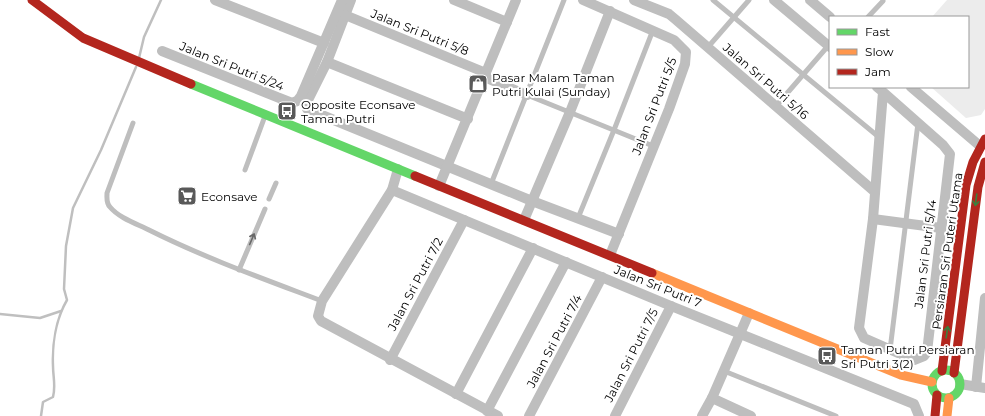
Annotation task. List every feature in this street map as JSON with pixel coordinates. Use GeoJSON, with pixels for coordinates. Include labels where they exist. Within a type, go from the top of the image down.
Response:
{"type":"FeatureCollection","features":[{"type":"Feature","properties":{"kind":"street"},"geometry":{"type":"LineString","coordinates":[[32,0],[83,38],[148,67],[901,375],[932,382]]}},
{"type":"Feature","properties":{"kind":"street"},"geometry":{"type":"LineString","coordinates":[[215,0],[324,43],[342,0]]}},
{"type":"Feature","properties":{"kind":"street"},"geometry":{"type":"LineString","coordinates":[[351,0],[327,62],[306,104],[307,108],[532,201],[619,234]]}},
{"type":"Feature","properties":{"kind":"street"},"geometry":{"type":"LineString","coordinates":[[454,0],[507,22]]}},
{"type":"Feature","properties":{"kind":"street"},"geometry":{"type":"LineString","coordinates":[[439,186],[468,120],[516,0]]}},
{"type":"Feature","properties":{"kind":"street","name":"Jalan Sri Putri 5/5"},"geometry":{"type":"LineString","coordinates":[[584,0],[674,40],[686,52],[686,58],[669,109],[610,255]]}},
{"type":"Feature","properties":{"kind":"street","name":"Jalan Sri Putri 5/16"},"geometry":{"type":"LineString","coordinates":[[634,0],[668,14],[875,192]]}},
{"type":"Feature","properties":{"kind":"street"},"geometry":{"type":"LineString","coordinates":[[774,0],[829,46]]}},
{"type":"Feature","properties":{"kind":"street"},"geometry":{"type":"LineString","coordinates":[[810,0],[829,16]]}},
{"type":"Feature","properties":{"kind":"street"},"geometry":{"type":"LineString","coordinates":[[524,220],[570,112],[610,11]]}},
{"type":"Feature","properties":{"kind":"street","name":"Jalan Sri Putri 5/8"},"geometry":{"type":"LineString","coordinates":[[345,15],[485,75],[526,95]]}},
{"type":"Feature","properties":{"kind":"street","name":"Jalan Sri Putri 5/24"},"geometry":{"type":"LineString","coordinates":[[162,51],[292,104],[301,96],[324,43]]}},
{"type":"Feature","properties":{"kind":"street"},"geometry":{"type":"LineString","coordinates":[[327,62],[468,120]]}},
{"type":"Feature","properties":{"kind":"street"},"geometry":{"type":"LineString","coordinates":[[912,88],[983,142]]}},
{"type":"Feature","properties":{"kind":"street"},"geometry":{"type":"LineString","coordinates":[[880,90],[880,138],[873,219],[860,328],[864,338],[890,350]]}},
{"type":"Feature","properties":{"kind":"street"},"geometry":{"type":"LineString","coordinates":[[880,90],[918,123]]}},
{"type":"Feature","properties":{"kind":"street","name":"Jalan Sri Putri 5/14"},"geometry":{"type":"LineString","coordinates":[[890,350],[914,360],[924,356],[927,352],[950,154],[943,145],[918,123]]}},
{"type":"Feature","properties":{"kind":"street","name":"Persiaran Sri Puteri Utama"},"geometry":{"type":"LineString","coordinates":[[954,373],[978,187],[983,167],[983,142]]}},
{"type":"Feature","properties":{"kind":"street","name":"Persiaran Sri Puteri Utama"},"geometry":{"type":"LineString","coordinates":[[942,371],[966,185],[973,162],[983,142]]}},
{"type":"Feature","properties":{"kind":"street"},"geometry":{"type":"LineString","coordinates":[[398,169],[392,190],[322,301],[318,311],[318,316],[321,321],[390,360],[498,416]]}},
{"type":"Feature","properties":{"kind":"street","name":"Jalan Sri Putri 7"},"geometry":{"type":"LineString","coordinates":[[392,190],[671,306],[914,404],[919,416]]}},
{"type":"Feature","properties":{"kind":"street"},"geometry":{"type":"LineString","coordinates":[[873,219],[941,228]]}},
{"type":"Feature","properties":{"kind":"street","name":"Jalan Sri Putri 7/2"},"geometry":{"type":"LineString","coordinates":[[390,360],[464,220]]}},
{"type":"Feature","properties":{"kind":"street"},"geometry":{"type":"LineString","coordinates":[[456,394],[533,248]]}},
{"type":"Feature","properties":{"kind":"street"},"geometry":{"type":"LineString","coordinates":[[487,411],[566,262]]}},
{"type":"Feature","properties":{"kind":"street","name":"Jalan Sri Putri 7/4"},"geometry":{"type":"LineString","coordinates":[[529,416],[602,277]]}},
{"type":"Feature","properties":{"kind":"street"},"geometry":{"type":"LineString","coordinates":[[960,384],[981,387],[985,298]]}},
{"type":"Feature","properties":{"kind":"street","name":"Jalan Sri Putri 7/5"},"geometry":{"type":"LineString","coordinates":[[615,416],[671,306]]}},
{"type":"Feature","properties":{"kind":"street"},"geometry":{"type":"LineString","coordinates":[[702,416],[712,398],[750,314]]}},
{"type":"Feature","properties":{"kind":"street"},"geometry":{"type":"LineString","coordinates":[[948,370],[954,373],[960,384],[956,395],[949,398],[942,398],[934,392],[932,382],[934,377],[942,371],[948,370]]}},
{"type":"Feature","properties":{"kind":"street"},"geometry":{"type":"LineString","coordinates":[[935,416],[937,395]]}},
{"type":"Feature","properties":{"kind":"street"},"geometry":{"type":"LineString","coordinates":[[712,398],[751,416]]}},
{"type":"Feature","properties":{"kind":"street"},"geometry":{"type":"LineString","coordinates":[[947,416],[949,398]]}},
{"type":"Feature","properties":{"kind":"lane"},"geometry":{"type":"LineString","coordinates":[[491,184],[564,0]]}},
{"type":"Feature","properties":{"kind":"lane"},"geometry":{"type":"LineString","coordinates":[[713,0],[880,138]]}},
{"type":"Feature","properties":{"kind":"lane"},"geometry":{"type":"LineString","coordinates":[[708,47],[749,0]]}},
{"type":"Feature","properties":{"kind":"lane"},"geometry":{"type":"LineString","coordinates":[[869,16],[883,1]]}},
{"type":"Feature","properties":{"kind":"lane"},"geometry":{"type":"LineString","coordinates":[[578,218],[653,30]]}},
{"type":"Feature","properties":{"kind":"lane"},"geometry":{"type":"LineString","coordinates":[[776,106],[829,46]]}},
{"type":"Feature","properties":{"kind":"lane"},"geometry":{"type":"LineString","coordinates":[[526,95],[653,146]]}},
{"type":"Feature","properties":{"kind":"lane"},"geometry":{"type":"LineString","coordinates":[[245,170],[266,114]]}},
{"type":"Feature","properties":{"kind":"lane"},"geometry":{"type":"LineString","coordinates":[[133,123],[107,193],[108,206],[131,221],[176,243],[239,270],[322,301]]}},
{"type":"Feature","properties":{"kind":"lane"},"geometry":{"type":"LineString","coordinates":[[890,350],[918,123]]}},
{"type":"Feature","properties":{"kind":"lane"},"geometry":{"type":"LineString","coordinates":[[269,199],[276,183]]}},
{"type":"Feature","properties":{"kind":"lane"},"geometry":{"type":"LineString","coordinates":[[239,270],[265,208]]}},
{"type":"Feature","properties":{"kind":"lane"},"geometry":{"type":"LineString","coordinates":[[724,371],[836,416]]}},
{"type":"Feature","properties":{"kind":"shaded area"},"geometry":{"type":"Polygon","coordinates":[[[947,0],[985,0],[985,109],[981,115],[966,118],[932,88],[969,88],[969,16],[933,16],[947,0]]]}},
{"type":"Feature","properties":{"kind":"waterway"},"geometry":{"type":"LineString","coordinates":[[139,58],[144,37],[161,0]]}},
{"type":"Feature","properties":{"kind":"waterway"},"geometry":{"type":"LineString","coordinates":[[41,416],[43,402],[53,397],[54,393],[54,340],[57,323],[67,300],[64,289],[66,246],[73,208],[101,150],[136,67]]}},
{"type":"Feature","properties":{"kind":"waterway"},"geometry":{"type":"LineString","coordinates":[[0,314],[40,318],[61,311]]}},
{"type":"Feature","properties":{"kind":"traffic: fast"},"geometry":{"type":"LineString","coordinates":[[191,84],[415,176]]}},
{"type":"Feature","properties":{"kind":"traffic: fast"},"geometry":{"type":"LineString","coordinates":[[946,370],[956,374],[960,384],[956,394],[946,398],[936,394],[932,384],[936,374],[946,370]]}},
{"type":"Feature","properties":{"kind":"traffic: slow"},"geometry":{"type":"LineString","coordinates":[[652,273],[901,375],[932,382]]}},
{"type":"Feature","properties":{"kind":"traffic: slow"},"geometry":{"type":"LineString","coordinates":[[947,416],[949,398]]}},
{"type":"Feature","properties":{"kind":"traffic: jam"},"geometry":{"type":"LineString","coordinates":[[32,0],[83,38],[191,84]]}},
{"type":"Feature","properties":{"kind":"traffic: jam"},"geometry":{"type":"LineString","coordinates":[[942,371],[966,185],[973,162],[985,139]]}},
{"type":"Feature","properties":{"kind":"traffic: jam"},"geometry":{"type":"LineString","coordinates":[[954,373],[978,187],[985,162]]}},
{"type":"Feature","properties":{"kind":"traffic: jam"},"geometry":{"type":"LineString","coordinates":[[415,176],[652,273]]}},
{"type":"Feature","properties":{"kind":"traffic: jam"},"geometry":{"type":"LineString","coordinates":[[935,416],[937,395]]}},
{"type":"Feature","properties":{"kind":"place","name":"Pasar Malam Taman Putri Kulai (Sunday)"},"geometry":{"type":"Point","coordinates":[478,84]}},
{"type":"Feature","properties":{"kind":"place","name":"Opposite Econsave Taman Putri"},"geometry":{"type":"Point","coordinates":[287,111]}},
{"type":"Feature","properties":{"kind":"place","name":"Econsave"},"geometry":{"type":"Point","coordinates":[187,196]}},
{"type":"Feature","properties":{"kind":"place","name":"Taman Putri Persiaran Sri Putri 3(2)"},"geometry":{"type":"Point","coordinates":[827,356]}}]}
